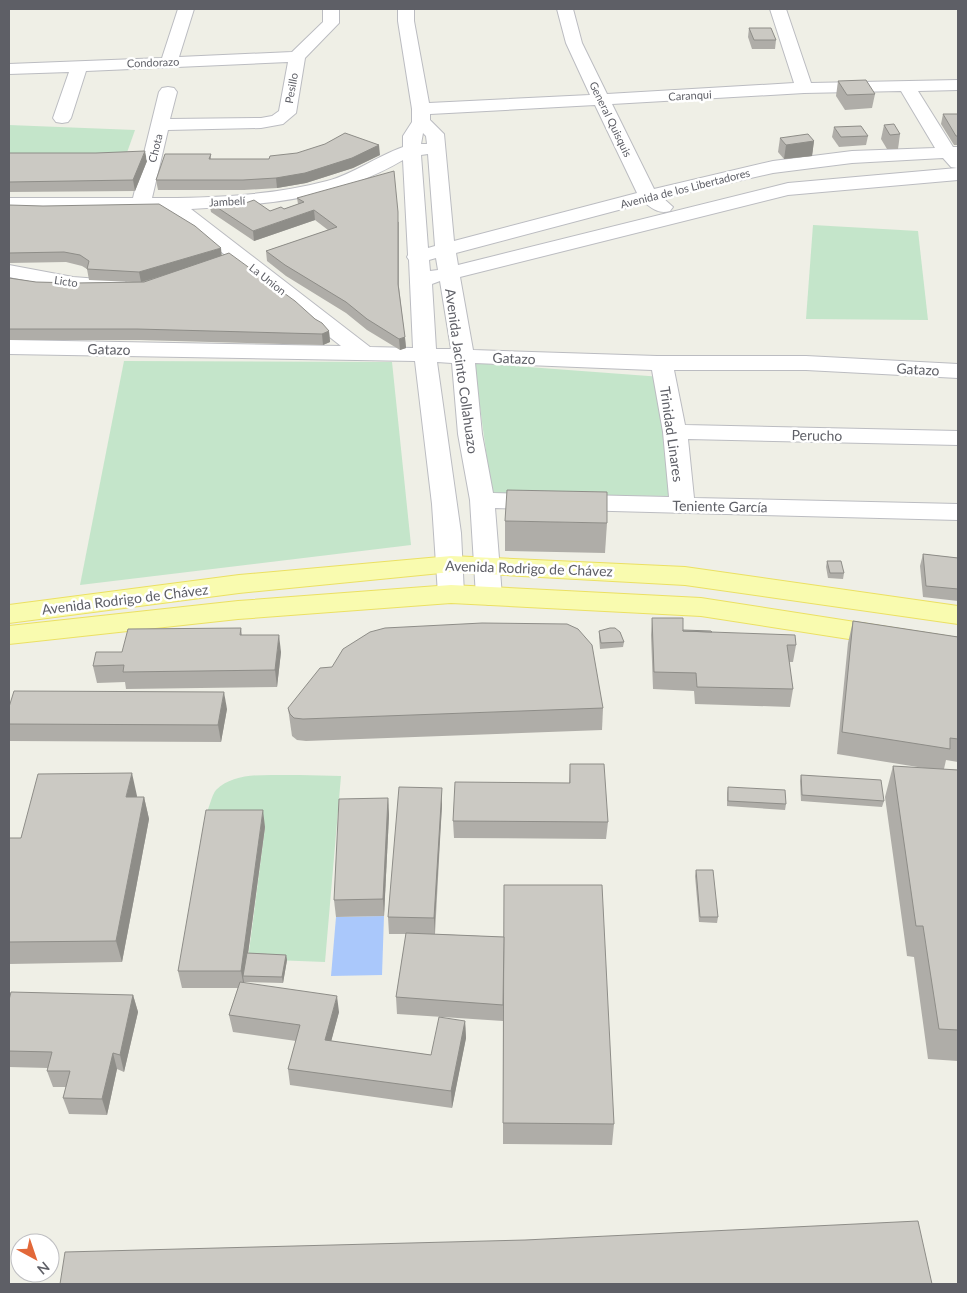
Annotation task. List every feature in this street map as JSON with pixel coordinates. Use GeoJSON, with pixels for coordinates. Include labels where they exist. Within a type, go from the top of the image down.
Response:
{"type":"FeatureCollection","features":[{"type":"Feature","properties":{"kind":"main road","name":"Avenida Rodrigo de Chávez"},"geometry":{"type":"LineString","coordinates":[[9,614],[240,584],[451,564],[685,576],[958,615]]}},
{"type":"Feature","properties":{"kind":"main road"},"geometry":{"type":"LineString","coordinates":[[597,571],[601,602]]}},
{"type":"Feature","properties":{"kind":"main road","name":"Avenida Rodrigo de Chávez"},"geometry":{"type":"LineString","coordinates":[[9,636],[238,610],[451,594],[701,607],[958,647]]}},
{"type":"Feature","properties":{"kind":"street"},"geometry":{"type":"LineString","coordinates":[[169,61],[186,9]]}},
{"type":"Feature","properties":{"kind":"street","name":"Pesillo"},"geometry":{"type":"LineString","coordinates":[[160,125],[261,123],[277,120],[287,113],[297,57],[332,23],[331,9]]}},
{"type":"Feature","properties":{"kind":"street","name":"Avenida Jacinto Collahuazo"},"geometry":{"type":"LineString","coordinates":[[406,9],[406,21],[421,115],[435,134],[445,250],[463,357],[470,434],[482,500],[489,596]]}},
{"type":"Feature","properties":{"kind":"street","name":"General Quisquis"},"geometry":{"type":"LineString","coordinates":[[565,9],[574,43],[648,196],[676,217]]}},
{"type":"Feature","properties":{"kind":"street"},"geometry":{"type":"LineString","coordinates":[[778,9],[804,88]]}},
{"type":"Feature","properties":{"kind":"street","name":"Condorazo"},"geometry":{"type":"LineString","coordinates":[[9,69],[297,57]]}},
{"type":"Feature","properties":{"kind":"street"},"geometry":{"type":"LineString","coordinates":[[62,118],[80,65]]}},
{"type":"Feature","properties":{"kind":"street","name":"Caranqui"},"geometry":{"type":"LineString","coordinates":[[421,115],[601,100],[804,88],[958,85]]}},
{"type":"Feature","properties":{"kind":"street"},"geometry":{"type":"LineString","coordinates":[[906,86],[954,156]]}},
{"type":"Feature","properties":{"kind":"street","name":"Chota"},"geometry":{"type":"LineString","coordinates":[[141,204],[168,92]]}},
{"type":"Feature","properties":{"kind":"street","name":"Avenida Jacinto Collahuazo"},"geometry":{"type":"LineString","coordinates":[[421,115],[412,136],[417,256],[421,280],[425,356],[446,498],[451,564],[451,594]]}},
{"type":"Feature","properties":{"kind":"street","name":"Jambelí"},"geometry":{"type":"LineString","coordinates":[[9,204],[173,204],[269,198],[332,186],[375,169],[412,150],[436,149]]}},
{"type":"Feature","properties":{"kind":"street","name":"Avenida de los Libertadores"},"geometry":{"type":"LineString","coordinates":[[417,256],[648,196],[783,165],[852,156],[954,156]]}},
{"type":"Feature","properties":{"kind":"street","name":"Avenida de los Libertadores"},"geometry":{"type":"LineString","coordinates":[[421,280],[796,188],[958,174]]}},
{"type":"Feature","properties":{"kind":"street","name":"La Union"},"geometry":{"type":"LineString","coordinates":[[173,204],[231,260],[364,353]]}},
{"type":"Feature","properties":{"kind":"street","name":"Licto"},"geometry":{"type":"LineString","coordinates":[[9,271],[73,282],[137,286]]}},
{"type":"Feature","properties":{"kind":"street","name":"Gatazo"},"geometry":{"type":"LineString","coordinates":[[9,347],[364,353],[662,363],[806,364],[958,371]]}},
{"type":"Feature","properties":{"kind":"street","name":"Trinidad Linares"},"geometry":{"type":"LineString","coordinates":[[662,363],[675,432],[682,506]]}},
{"type":"Feature","properties":{"kind":"street","name":"Perucho"},"geometry":{"type":"LineString","coordinates":[[675,432],[958,438]]}},
{"type":"Feature","properties":{"kind":"street","name":"Teniente García"},"geometry":{"type":"LineString","coordinates":[[482,500],[958,512]]}},
{"type":"Feature","properties":{"kind":"green space"},"geometry":{"type":"Polygon","coordinates":[[[9,125],[135,130],[124,161],[9,164],[9,125]]]}},
{"type":"Feature","properties":{"kind":"green space"},"geometry":{"type":"Polygon","coordinates":[[[813,225],[918,231],[928,320],[806,319],[813,225]]]}},
{"type":"Feature","properties":{"kind":"green space"},"geometry":{"type":"Polygon","coordinates":[[[124,361],[392,362],[411,545],[80,585],[124,361]]]}},
{"type":"Feature","properties":{"kind":"green space"},"geometry":{"type":"Polygon","coordinates":[[[474,363],[662,377],[676,496],[492,495],[474,363]]]}},
{"type":"Feature","properties":{"kind":"green space"},"geometry":{"type":"Polygon","coordinates":[[[256,775],[341,776],[325,962],[248,959],[265,827],[207,812],[216,790],[234,779],[256,775]]]}},
{"type":"Feature","properties":{"kind":"water"},"geometry":{"type":"Polygon","coordinates":[[[384,916],[382,975],[331,976],[336,917],[384,916]]]}},
{"type":"Feature","properties":{"kind":"building"},"geometry":{"type":"Polygon","coordinates":[[[749,28],[771,28],[776,40],[754,40],[749,28]]]}},
{"type":"Feature","properties":{"kind":"building"},"geometry":{"type":"Polygon","coordinates":[[[866,80],[875,94],[847,95],[838,81],[866,80]]]}},
{"type":"Feature","properties":{"kind":"building"},"geometry":{"type":"Polygon","coordinates":[[[943,114],[958,114],[958,136],[956,136],[943,114]]]}},
{"type":"Feature","properties":{"kind":"building"},"geometry":{"type":"Polygon","coordinates":[[[894,124],[900,134],[890,135],[884,125],[894,124]]]}},
{"type":"Feature","properties":{"kind":"building"},"geometry":{"type":"Polygon","coordinates":[[[861,126],[868,136],[841,137],[834,127],[861,126]]]}},
{"type":"Feature","properties":{"kind":"building"},"geometry":{"type":"Polygon","coordinates":[[[345,133],[379,145],[352,158],[305,173],[276,178],[156,180],[165,154],[211,154],[209,159],[269,159],[270,156],[297,153],[325,144],[345,133]]]}},
{"type":"Feature","properties":{"kind":"building"},"geometry":{"type":"Polygon","coordinates":[[[808,134],[814,141],[786,145],[780,138],[808,134]]]}},
{"type":"Feature","properties":{"kind":"building"},"geometry":{"type":"Polygon","coordinates":[[[145,151],[133,180],[9,182],[9,153],[145,151]]]}},
{"type":"Feature","properties":{"kind":"building"},"geometry":{"type":"Polygon","coordinates":[[[394,171],[398,212],[398,284],[405,337],[399,339],[367,319],[346,302],[285,265],[266,251],[337,227],[314,210],[253,231],[209,202],[229,202],[240,205],[254,200],[270,211],[281,207],[284,209],[304,202],[297,198],[394,171]]]}},
{"type":"Feature","properties":{"kind":"building"},"geometry":{"type":"Polygon","coordinates":[[[159,204],[195,226],[221,248],[139,272],[87,269],[89,261],[80,255],[64,252],[9,253],[9,205],[159,204]]]}},
{"type":"Feature","properties":{"kind":"building"},"geometry":{"type":"Polygon","coordinates":[[[229,253],[295,301],[329,331],[322,334],[137,329],[9,329],[9,278],[36,282],[144,282],[229,253]]]}},
{"type":"Feature","properties":{"kind":"building"},"geometry":{"type":"Polygon","coordinates":[[[507,490],[607,492],[607,523],[505,521],[507,490]]]}},
{"type":"Feature","properties":{"kind":"building"},"geometry":{"type":"Polygon","coordinates":[[[923,554],[958,558],[958,589],[926,586],[923,554]]]}},
{"type":"Feature","properties":{"kind":"building"},"geometry":{"type":"Polygon","coordinates":[[[827,561],[841,561],[844,573],[830,573],[827,561]]]}},
{"type":"Feature","properties":{"kind":"building"},"geometry":{"type":"Polygon","coordinates":[[[652,618],[683,618],[683,631],[795,635],[796,645],[787,645],[793,689],[697,687],[696,673],[654,672],[652,618]]]}},
{"type":"Feature","properties":{"kind":"building"},"geometry":{"type":"Polygon","coordinates":[[[853,621],[958,637],[958,739],[950,738],[950,749],[842,732],[853,621]]]}},
{"type":"Feature","properties":{"kind":"building"},"geometry":{"type":"Polygon","coordinates":[[[482,623],[567,624],[578,629],[592,645],[603,708],[303,719],[294,718],[290,714],[288,708],[320,668],[332,667],[343,649],[370,632],[385,628],[482,623]]]}},
{"type":"Feature","properties":{"kind":"building"},"geometry":{"type":"Polygon","coordinates":[[[241,628],[240,635],[279,635],[275,670],[123,672],[124,665],[93,666],[96,652],[122,652],[128,629],[241,628]]]}},
{"type":"Feature","properties":{"kind":"building"},"geometry":{"type":"Polygon","coordinates":[[[615,628],[620,632],[624,642],[601,643],[599,631],[615,628]]]}},
{"type":"Feature","properties":{"kind":"building"},"geometry":{"type":"Polygon","coordinates":[[[683,631],[711,631],[712,632],[683,631]]]}},
{"type":"Feature","properties":{"kind":"building"},"geometry":{"type":"Polygon","coordinates":[[[14,691],[224,692],[218,725],[9,724],[9,707],[14,691]]]}},
{"type":"Feature","properties":{"kind":"building"},"geometry":{"type":"Polygon","coordinates":[[[570,764],[604,764],[608,822],[453,821],[455,782],[570,783],[570,764]]]}},
{"type":"Feature","properties":{"kind":"building"},"geometry":{"type":"Polygon","coordinates":[[[893,766],[958,770],[958,1030],[939,1029],[923,926],[916,926],[893,766]]]}},
{"type":"Feature","properties":{"kind":"building"},"geometry":{"type":"Polygon","coordinates":[[[132,773],[126,797],[144,797],[116,941],[9,942],[9,838],[21,838],[38,774],[132,773]]]}},
{"type":"Feature","properties":{"kind":"building"},"geometry":{"type":"Polygon","coordinates":[[[801,775],[881,780],[884,801],[802,795],[801,775]]]}},
{"type":"Feature","properties":{"kind":"building"},"geometry":{"type":"Polygon","coordinates":[[[399,787],[442,788],[434,918],[388,917],[399,787]]]}},
{"type":"Feature","properties":{"kind":"building"},"geometry":{"type":"Polygon","coordinates":[[[728,787],[785,790],[786,804],[728,801],[728,787]]]}},
{"type":"Feature","properties":{"kind":"building"},"geometry":{"type":"Polygon","coordinates":[[[388,798],[383,899],[334,900],[339,799],[388,798]]]}},
{"type":"Feature","properties":{"kind":"building"},"geometry":{"type":"Polygon","coordinates":[[[206,810],[263,810],[241,971],[178,971],[206,810]]]}},
{"type":"Feature","properties":{"kind":"building"},"geometry":{"type":"Polygon","coordinates":[[[696,870],[713,870],[718,917],[700,917],[696,870]]]}},
{"type":"Feature","properties":{"kind":"building"},"geometry":{"type":"Polygon","coordinates":[[[504,885],[602,885],[614,1124],[503,1123],[504,885]]]}},
{"type":"Feature","properties":{"kind":"building"},"geometry":{"type":"Polygon","coordinates":[[[406,933],[504,937],[503,1005],[396,997],[406,933]]]}},
{"type":"Feature","properties":{"kind":"building"},"geometry":{"type":"Polygon","coordinates":[[[247,953],[286,955],[282,977],[243,976],[247,953]]]}},
{"type":"Feature","properties":{"kind":"building"},"geometry":{"type":"Polygon","coordinates":[[[240,982],[337,996],[325,1040],[431,1055],[439,1017],[465,1021],[451,1091],[288,1069],[300,1025],[229,1015],[240,982]]]}},
{"type":"Feature","properties":{"kind":"building"},"geometry":{"type":"Polygon","coordinates":[[[11,992],[133,995],[120,1055],[113,1053],[102,1099],[63,1098],[70,1071],[47,1071],[52,1052],[9,1051],[9,1000],[11,992]]]}},
{"type":"Feature","properties":{"kind":"building"},"geometry":{"type":"Polygon","coordinates":[[[918,1221],[932,1284],[60,1284],[65,1252],[525,1240],[918,1221]]]}}]}
